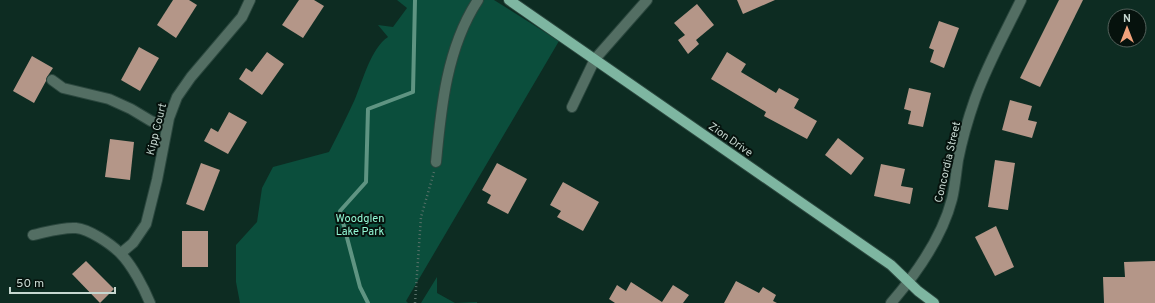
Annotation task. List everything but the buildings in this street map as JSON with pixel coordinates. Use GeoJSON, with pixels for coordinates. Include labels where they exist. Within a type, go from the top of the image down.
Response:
{"type":"FeatureCollection","features":[{"type":"Feature","properties":{"kind":"main road","name":"Zion Drive"},"geometry":{"type":"LineString","coordinates":[[509,0],[891,265],[918,291],[934,303]]}},
{"type":"Feature","properties":{"kind":"street","name":"Kipp Court"},"geometry":{"type":"LineString","coordinates":[[120,253],[133,243],[146,224],[157,180],[167,126],[177,97],[191,77],[242,17],[250,0]]}},
{"type":"Feature","properties":{"kind":"street"},"geometry":{"type":"LineString","coordinates":[[436,162],[440,120],[449,68],[470,12],[478,0]]}},
{"type":"Feature","properties":{"kind":"street"},"geometry":{"type":"LineString","coordinates":[[572,107],[595,59],[647,0]]}},
{"type":"Feature","properties":{"kind":"street","name":"Concordia Street"},"geometry":{"type":"LineString","coordinates":[[891,303],[909,281],[929,251],[946,220],[952,199],[958,160],[965,130],[975,99],[989,66],[1021,0]]}},
{"type":"Feature","properties":{"kind":"street"},"geometry":{"type":"LineString","coordinates":[[52,80],[63,88],[109,100],[131,109],[151,121],[167,126]]}},
{"type":"Feature","properties":{"kind":"street"},"geometry":{"type":"LineString","coordinates":[[33,235],[67,228],[78,228],[95,235],[120,253],[137,276],[150,303]]}},
{"type":"Feature","properties":{"kind":"path"},"geometry":{"type":"LineString","coordinates":[[415,303],[421,217],[436,162]]}},
{"type":"Feature","properties":{"kind":"green space","name":"Woodglen Lake Park"},"geometry":{"type":"Polygon","coordinates":[[[397,0],[494,0],[559,41],[406,301],[408,303],[240,303],[236,282],[236,245],[257,222],[262,188],[273,167],[329,152],[355,99],[372,56],[382,42],[388,37],[378,25],[393,27],[407,8],[397,0]]]}},
{"type":"Feature","properties":{"kind":"green space"},"geometry":{"type":"Polygon","coordinates":[[[437,277],[437,293],[455,303],[421,303],[437,277]]]}},
{"type":"Feature","properties":{"kind":"green space"},"geometry":{"type":"Polygon","coordinates":[[[477,302],[477,303],[455,303],[477,302]]]}},
{"type":"Feature","properties":{"kind":"waterway"},"geometry":{"type":"LineString","coordinates":[[368,303],[360,287],[340,211],[366,182],[368,109],[413,92],[415,0]]}}]}
